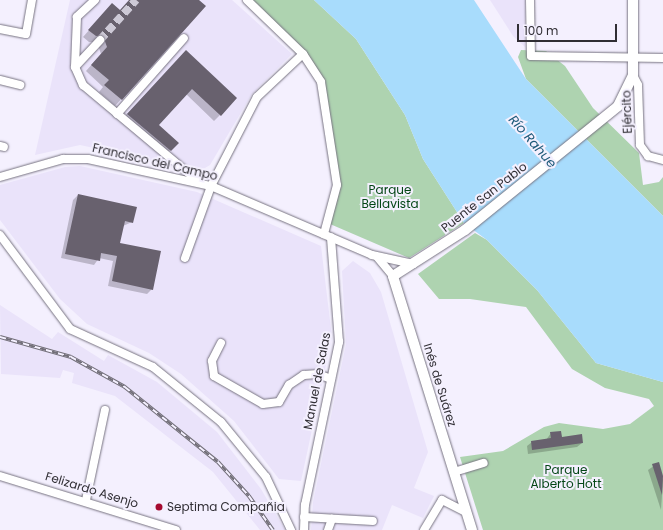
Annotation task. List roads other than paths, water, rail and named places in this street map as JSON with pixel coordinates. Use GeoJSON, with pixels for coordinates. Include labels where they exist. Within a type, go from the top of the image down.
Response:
{"type":"FeatureCollection","features":[{"type":"Feature","properties":{"kind":"main road","name":"Puente San Pablo"},"geometry":{"type":"LineString","coordinates":[[393,276],[465,230],[605,118],[625,96],[633,74],[633,0]]}},
{"type":"Feature","properties":{"kind":"main road","name":"Inés de Suárez"},"geometry":{"type":"LineString","coordinates":[[393,276],[472,530]]}},
{"type":"Feature","properties":{"kind":"street"},"geometry":{"type":"LineString","coordinates":[[0,29],[26,34],[32,0]]}},
{"type":"Feature","properties":{"kind":"street"},"geometry":{"type":"LineString","coordinates":[[95,0],[77,17],[75,67],[82,86],[201,183]]}},
{"type":"Feature","properties":{"kind":"street"},"geometry":{"type":"LineString","coordinates":[[247,0],[303,54],[321,82],[338,185],[328,235]]}},
{"type":"Feature","properties":{"kind":"street"},"geometry":{"type":"LineString","coordinates":[[530,0],[531,56],[663,58]]}},
{"type":"Feature","properties":{"kind":"street"},"geometry":{"type":"LineString","coordinates":[[117,114],[184,38]]}},
{"type":"Feature","properties":{"kind":"street"},"geometry":{"type":"LineString","coordinates":[[75,67],[100,40]]}},
{"type":"Feature","properties":{"kind":"street"},"geometry":{"type":"LineString","coordinates":[[185,258],[211,186],[257,97],[303,54]]}},
{"type":"Feature","properties":{"kind":"street","name":"Ejército"},"geometry":{"type":"LineString","coordinates":[[633,74],[638,85],[640,145],[648,156],[663,160]]}},
{"type":"Feature","properties":{"kind":"street"},"geometry":{"type":"LineString","coordinates":[[0,80],[20,84]]}},
{"type":"Feature","properties":{"kind":"street","name":"Francisco del Campo"},"geometry":{"type":"LineString","coordinates":[[0,177],[80,158],[201,183],[328,235],[372,255],[413,264]]}},
{"type":"Feature","properties":{"kind":"street"},"geometry":{"type":"LineString","coordinates":[[0,235],[70,329],[153,367],[221,422],[266,477],[291,530]]}},
{"type":"Feature","properties":{"kind":"street","name":"Manuel de Salas"},"geometry":{"type":"LineString","coordinates":[[304,530],[304,517],[332,379],[340,326],[328,235]]}},
{"type":"Feature","properties":{"kind":"street","name":"Inés de Suárez"},"geometry":{"type":"LineString","coordinates":[[372,255],[393,276]]}},
{"type":"Feature","properties":{"kind":"street"},"geometry":{"type":"LineString","coordinates":[[221,343],[212,361],[214,376],[263,404],[279,402],[289,385],[304,375],[318,374],[332,379]]}},
{"type":"Feature","properties":{"kind":"street"},"geometry":{"type":"LineString","coordinates":[[86,500],[105,410]]}},
{"type":"Feature","properties":{"kind":"street"},"geometry":{"type":"LineString","coordinates":[[454,472],[484,463]]}},
{"type":"Feature","properties":{"kind":"street","name":"Felizardo Asenjo"},"geometry":{"type":"LineString","coordinates":[[0,476],[86,500],[176,530]]}},
{"type":"Feature","properties":{"kind":"street"},"geometry":{"type":"LineString","coordinates":[[424,530],[442,500],[466,512]]}},
{"type":"Feature","properties":{"kind":"street"},"geometry":{"type":"LineString","coordinates":[[304,517],[373,521]]}},
{"type":"Feature","properties":{"kind":"street"},"geometry":{"type":"LineString","coordinates":[[328,530],[332,518]]}},
{"type":"Feature","properties":{"kind":"water","name":"Río Rahue"},"geometry":{"type":"Polygon","coordinates":[[[314,0],[474,0],[526,79],[663,216],[663,382],[596,363],[537,290],[487,240],[464,223],[423,159],[405,115],[356,39],[314,0]]]}},
{"type":"Feature","properties":{"kind":"tunnel"},"geometry":{"type":"LineString","coordinates":[[100,40],[136,0]]}},
{"type":"Feature","properties":{"kind":"railway"},"geometry":{"type":"LineString","coordinates":[[0,337],[71,357],[125,387],[218,462],[249,496],[273,530]]}},
{"type":"Feature","properties":{"kind":"place","name":"Septima Compañia"},"geometry":{"type":"Point","coordinates":[159,507]}},
{"type":"Feature","properties":{"kind":"park label","name":"Parque Bellavista"},"geometry":{"type":"Point","coordinates":[390,197]}},
{"type":"Feature","properties":{"kind":"park label","name":"Parque Alberto Hott"},"geometry":{"type":"Point","coordinates":[566,477]}}]}
